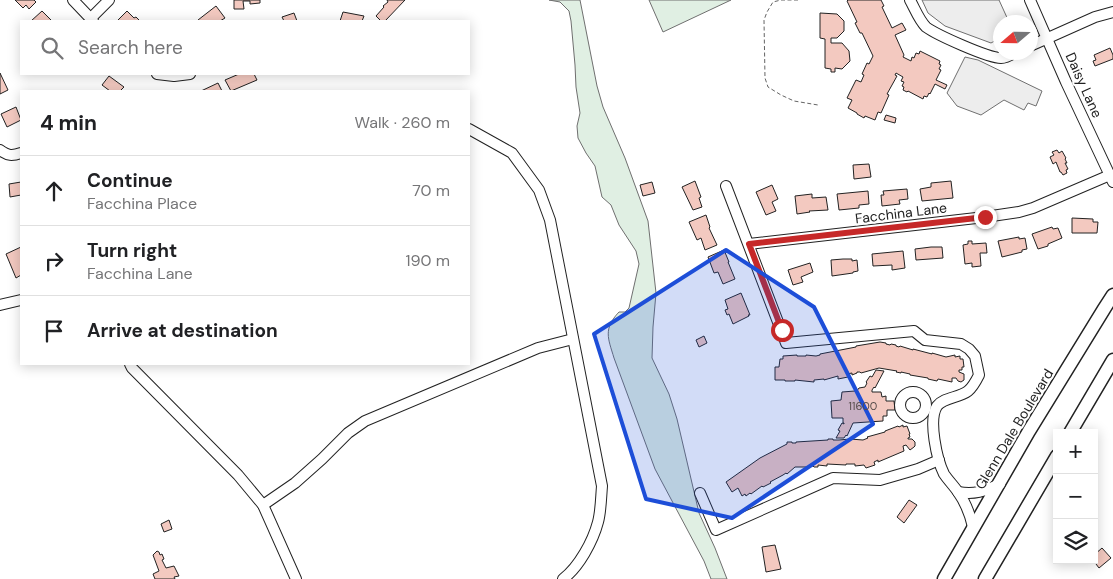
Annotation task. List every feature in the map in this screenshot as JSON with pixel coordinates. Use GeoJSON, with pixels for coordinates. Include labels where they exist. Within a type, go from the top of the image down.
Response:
{"type":"FeatureCollection","features":[{"type":"Feature","properties":{"kind":"main road","name":"Glenn Dale Boulevard"},"geometry":{"type":"LineString","coordinates":[[944,579],[1034,423],[1113,295]]}},
{"type":"Feature","properties":{"kind":"main road"},"geometry":{"type":"LineString","coordinates":[[1072,429],[1113,360]]}},
{"type":"Feature","properties":{"kind":"main road"},"geometry":{"type":"LineString","coordinates":[[985,579],[1053,463]]}},
{"type":"Feature","properties":{"kind":"street"},"geometry":{"type":"LineString","coordinates":[[73,0],[92,20],[109,0]]}},
{"type":"Feature","properties":{"kind":"street"},"geometry":{"type":"LineString","coordinates":[[910,0],[925,26],[974,50],[993,56]]}},
{"type":"Feature","properties":{"kind":"street","name":"Daisy Lane"},"geometry":{"type":"LineString","coordinates":[[1030,0],[1111,178]]}},
{"type":"Feature","properties":{"kind":"street"},"geometry":{"type":"LineString","coordinates":[[1038,43],[1095,17],[1113,12]]}},
{"type":"Feature","properties":{"kind":"street"},"geometry":{"type":"LineString","coordinates":[[166,75],[182,75]]}},
{"type":"Feature","properties":{"kind":"street"},"geometry":{"type":"LineString","coordinates":[[470,130],[512,153],[540,190],[550,220],[602,486],[599,521],[586,550],[569,575],[563,579]]}},
{"type":"Feature","properties":{"kind":"street"},"geometry":{"type":"LineString","coordinates":[[0,150],[11,156],[20,153]]}},
{"type":"Feature","properties":{"kind":"street","name":"Facchina Lane"},"geometry":{"type":"LineString","coordinates":[[749,244],[1019,212],[1111,178]]}},
{"type":"Feature","properties":{"kind":"street"},"geometry":{"type":"LineString","coordinates":[[726,186],[786,343],[914,331],[925,340],[962,344],[975,356],[979,375],[977,387],[944,401],[930,410],[939,460],[944,474],[965,503],[970,513],[973,528]]}},
{"type":"Feature","properties":{"kind":"street"},"geometry":{"type":"LineString","coordinates":[[0,306],[20,300]]}},
{"type":"Feature","properties":{"kind":"street"},"geometry":{"type":"LineString","coordinates":[[262,505],[295,483],[348,433],[365,421],[538,348],[573,339]]}},
{"type":"Feature","properties":{"kind":"street"},"geometry":{"type":"LineString","coordinates":[[130,365],[176,414],[238,475],[262,505],[296,579]]}},
{"type":"Feature","properties":{"kind":"street"},"geometry":{"type":"LineString","coordinates":[[700,493],[716,530],[833,478],[880,480],[918,469],[939,460]]}},
{"type":"Feature","properties":{"kind":"street"},"geometry":{"type":"LineString","coordinates":[[958,492],[977,493],[1000,484]]}},
{"type":"Feature","properties":{"kind":"path"},"geometry":{"type":"LineString","coordinates":[[798,0],[773,2],[767,12],[764,20],[765,78],[768,86],[781,95],[794,101],[818,105]]}},
{"type":"Feature","properties":{"kind":"highlighted area"},"geometry":{"type":"Polygon","coordinates":[[[726,250],[814,307],[873,424],[732,518],[646,499],[594,334],[726,250]]]}},
{"type":"Feature","properties":{"kind":"green space"},"geometry":{"type":"Polygon","coordinates":[[[549,0],[580,0],[603,107],[625,158],[648,221],[656,293],[652,358],[669,394],[677,419],[699,513],[727,579],[711,579],[704,561],[655,469],[614,358],[608,334],[609,329],[619,312],[625,312],[629,308],[639,264],[636,251],[619,225],[611,205],[602,197],[595,166],[578,138],[577,126],[580,113],[569,11],[560,2],[549,0]]]}},
{"type":"Feature","properties":{"kind":"green space"},"geometry":{"type":"Polygon","coordinates":[[[649,0],[731,0],[663,32],[649,0]]]}},
{"type":"Feature","properties":{"kind":"shaded area"},"geometry":{"type":"Polygon","coordinates":[[[922,0],[999,0],[1006,15],[993,15],[993,42],[991,43],[945,26],[928,13],[922,0]]]}},
{"type":"Feature","properties":{"kind":"shaded area"},"geometry":{"type":"Polygon","coordinates":[[[965,57],[978,60],[1042,91],[1036,106],[1028,103],[1024,110],[1004,100],[981,115],[957,106],[947,93],[965,57]]]}},
{"type":"Feature","properties":{"kind":"building"},"geometry":{"type":"Polygon","coordinates":[[[15,0],[34,0],[36,2],[29,9],[26,5],[23,8],[15,0]]]}},
{"type":"Feature","properties":{"kind":"building"},"geometry":{"type":"Polygon","coordinates":[[[234,0],[260,0],[260,3],[250,4],[250,1],[243,1],[244,9],[234,9],[234,0]]]}},
{"type":"Feature","properties":{"kind":"building"},"geometry":{"type":"Polygon","coordinates":[[[387,0],[405,0],[386,20],[380,20],[376,16],[388,2],[387,0]]]}},
{"type":"Feature","properties":{"kind":"building"},"geometry":{"type":"Polygon","coordinates":[[[848,0],[881,0],[884,6],[882,7],[892,28],[902,23],[906,30],[895,35],[904,55],[903,57],[911,61],[912,57],[914,58],[916,53],[919,54],[920,51],[940,61],[939,69],[941,70],[936,80],[947,85],[945,89],[935,84],[930,94],[927,97],[924,96],[923,99],[903,90],[904,82],[901,81],[903,77],[896,73],[895,75],[897,76],[887,94],[889,95],[881,113],[878,112],[875,120],[865,116],[864,118],[848,108],[852,100],[847,98],[856,80],[861,82],[867,63],[869,64],[873,56],[855,23],[857,22],[848,0]]]}},
{"type":"Feature","properties":{"kind":"building"},"geometry":{"type":"Polygon","coordinates":[[[216,6],[225,18],[222,20],[198,20],[216,6]]]}},
{"type":"Feature","properties":{"kind":"building"},"geometry":{"type":"Polygon","coordinates":[[[42,11],[51,20],[32,20],[42,11]]]}},
{"type":"Feature","properties":{"kind":"building"},"geometry":{"type":"Polygon","coordinates":[[[127,11],[139,20],[118,20],[127,11]]]}},
{"type":"Feature","properties":{"kind":"building"},"geometry":{"type":"Polygon","coordinates":[[[343,12],[364,16],[362,20],[340,20],[343,12]]]}},
{"type":"Feature","properties":{"kind":"building"},"geometry":{"type":"Polygon","coordinates":[[[294,13],[297,20],[284,20],[282,17],[294,13]]]}},
{"type":"Feature","properties":{"kind":"building"},"geometry":{"type":"Polygon","coordinates":[[[820,13],[837,14],[844,21],[844,31],[837,38],[831,38],[831,43],[842,43],[849,51],[850,61],[842,69],[835,68],[835,72],[825,68],[825,39],[820,38],[820,13]]]}},
{"type":"Feature","properties":{"kind":"building"},"geometry":{"type":"Polygon","coordinates":[[[1110,48],[1113,59],[1095,66],[1093,61],[1096,60],[1094,55],[1110,48]]]}},
{"type":"Feature","properties":{"kind":"building"},"geometry":{"type":"Polygon","coordinates":[[[0,73],[8,90],[0,94],[0,73]]]}},
{"type":"Feature","properties":{"kind":"building"},"geometry":{"type":"Polygon","coordinates":[[[237,75],[254,75],[257,80],[230,90],[225,80],[237,75]]]}},
{"type":"Feature","properties":{"kind":"building"},"geometry":{"type":"Polygon","coordinates":[[[109,76],[124,87],[121,90],[109,90],[102,85],[109,76]]]}},
{"type":"Feature","properties":{"kind":"building"},"geometry":{"type":"Polygon","coordinates":[[[218,83],[222,90],[203,90],[218,83]]]}},
{"type":"Feature","properties":{"kind":"building"},"geometry":{"type":"Polygon","coordinates":[[[16,107],[20,120],[7,127],[1,114],[16,107]]]}},
{"type":"Feature","properties":{"kind":"building"},"geometry":{"type":"Polygon","coordinates":[[[886,115],[896,118],[895,123],[884,120],[886,115]]]}},
{"type":"Feature","properties":{"kind":"building"},"geometry":{"type":"Polygon","coordinates":[[[1057,150],[1059,153],[1062,151],[1066,158],[1067,163],[1065,163],[1068,169],[1066,170],[1067,173],[1063,175],[1056,162],[1053,164],[1050,157],[1054,155],[1052,152],[1057,150]]]}},
{"type":"Feature","properties":{"kind":"building"},"geometry":{"type":"Polygon","coordinates":[[[869,164],[871,177],[854,179],[853,165],[869,164]]]}},
{"type":"Feature","properties":{"kind":"building"},"geometry":{"type":"Polygon","coordinates":[[[695,181],[701,197],[699,198],[702,207],[693,210],[682,187],[695,181]]]}},
{"type":"Feature","properties":{"kind":"building"},"geometry":{"type":"Polygon","coordinates":[[[951,181],[953,198],[922,201],[920,189],[931,187],[931,183],[951,181]]]}},
{"type":"Feature","properties":{"kind":"building"},"geometry":{"type":"Polygon","coordinates":[[[20,182],[20,195],[10,197],[9,184],[20,182]]]}},
{"type":"Feature","properties":{"kind":"building"},"geometry":{"type":"Polygon","coordinates":[[[652,182],[655,193],[643,196],[640,185],[652,182]]]}},
{"type":"Feature","properties":{"kind":"building"},"geometry":{"type":"Polygon","coordinates":[[[772,185],[778,199],[772,202],[776,211],[766,215],[756,192],[772,185]]]}},
{"type":"Feature","properties":{"kind":"building"},"geometry":{"type":"Polygon","coordinates":[[[907,189],[908,199],[899,200],[900,204],[882,206],[881,195],[884,195],[883,191],[907,189]]]}},
{"type":"Feature","properties":{"kind":"building"},"geometry":{"type":"Polygon","coordinates":[[[868,191],[869,204],[859,205],[859,208],[839,210],[837,194],[868,191]]]}},
{"type":"Feature","properties":{"kind":"building"},"geometry":{"type":"Polygon","coordinates":[[[812,194],[812,198],[826,197],[828,210],[797,214],[795,196],[812,194]]]}},
{"type":"Feature","properties":{"kind":"building"},"geometry":{"type":"Polygon","coordinates":[[[706,215],[709,228],[717,245],[705,250],[701,238],[697,240],[689,222],[706,215]]]}},
{"type":"Feature","properties":{"kind":"building"},"geometry":{"type":"Polygon","coordinates":[[[1072,218],[1093,219],[1093,222],[1098,222],[1097,233],[1072,233],[1072,218]]]}},
{"type":"Feature","properties":{"kind":"building"},"geometry":{"type":"Polygon","coordinates":[[[1052,227],[1053,229],[1058,228],[1062,238],[1038,249],[1032,234],[1052,227]]]}},
{"type":"Feature","properties":{"kind":"building"},"geometry":{"type":"Polygon","coordinates":[[[1019,237],[1019,239],[1025,238],[1027,249],[1002,257],[998,241],[1019,237]]]}},
{"type":"Feature","properties":{"kind":"building"},"geometry":{"type":"Polygon","coordinates":[[[968,241],[972,241],[972,244],[986,243],[987,253],[980,253],[981,266],[972,267],[972,263],[965,264],[963,245],[968,244],[968,241]]]}},
{"type":"Feature","properties":{"kind":"building"},"geometry":{"type":"Polygon","coordinates":[[[20,247],[20,276],[16,278],[6,254],[20,247]]]}},
{"type":"Feature","properties":{"kind":"building"},"geometry":{"type":"Polygon","coordinates":[[[942,247],[943,258],[916,260],[915,249],[942,247]]]}},
{"type":"Feature","properties":{"kind":"building"},"geometry":{"type":"Polygon","coordinates":[[[724,250],[735,279],[723,284],[718,272],[714,273],[708,257],[724,250]]]}},
{"type":"Feature","properties":{"kind":"building"},"geometry":{"type":"Polygon","coordinates":[[[903,251],[905,268],[892,270],[892,265],[873,266],[872,254],[903,251]]]}},
{"type":"Feature","properties":{"kind":"building"},"geometry":{"type":"Polygon","coordinates":[[[831,260],[857,260],[858,271],[832,276],[831,260]]]}},
{"type":"Feature","properties":{"kind":"building"},"geometry":{"type":"Polygon","coordinates":[[[810,263],[813,272],[801,277],[803,282],[793,285],[788,270],[810,263]]]}},
{"type":"Feature","properties":{"kind":"building"},"geometry":{"type":"Polygon","coordinates":[[[741,293],[750,315],[733,324],[725,310],[728,309],[725,300],[741,293]]]}},
{"type":"Feature","properties":{"kind":"building"},"geometry":{"type":"Polygon","coordinates":[[[704,336],[707,343],[699,347],[696,340],[704,336]]]}},
{"type":"Feature","properties":{"kind":"building"},"geometry":{"type":"Polygon","coordinates":[[[880,342],[946,357],[960,356],[960,359],[963,359],[964,367],[959,372],[964,374],[964,380],[961,382],[956,378],[952,378],[952,382],[938,379],[937,381],[879,368],[861,373],[857,372],[852,375],[852,373],[847,374],[848,377],[838,379],[838,376],[824,380],[814,380],[814,382],[775,380],[775,367],[779,367],[780,359],[783,359],[783,356],[816,356],[880,342]]]}},
{"type":"Feature","properties":{"kind":"building"},"geometry":{"type":"Polygon","coordinates":[[[876,370],[884,371],[872,392],[881,392],[882,397],[886,396],[886,401],[894,401],[895,410],[887,410],[887,416],[883,416],[883,421],[853,423],[847,436],[836,438],[840,431],[838,430],[842,423],[844,423],[843,418],[832,418],[831,401],[841,400],[842,392],[856,392],[859,388],[865,387],[866,382],[876,370]]]}},
{"type":"Feature","properties":{"kind":"building"},"geometry":{"type":"Polygon","coordinates":[[[903,425],[903,427],[907,426],[910,434],[908,439],[912,439],[915,442],[915,446],[910,450],[906,445],[903,446],[904,451],[878,462],[878,460],[874,462],[875,465],[866,468],[864,465],[855,466],[855,464],[795,467],[787,474],[746,496],[745,494],[742,496],[738,488],[732,492],[726,482],[760,458],[787,444],[787,442],[796,443],[828,439],[863,440],[903,425]]]}},
{"type":"Feature","properties":{"kind":"building"},"geometry":{"type":"Polygon","coordinates":[[[909,500],[917,505],[904,523],[897,517],[909,500]]]}},
{"type":"Feature","properties":{"kind":"building"},"geometry":{"type":"Polygon","coordinates":[[[169,520],[172,529],[164,532],[161,524],[169,520]]]}},
{"type":"Feature","properties":{"kind":"building"},"geometry":{"type":"Polygon","coordinates":[[[775,545],[781,569],[766,572],[762,547],[775,545]]]}},
{"type":"Feature","properties":{"kind":"building"},"geometry":{"type":"Polygon","coordinates":[[[1102,548],[1111,558],[1099,568],[1096,564],[1098,564],[1098,552],[1102,548]]]}},
{"type":"Feature","properties":{"kind":"building"},"geometry":{"type":"Polygon","coordinates":[[[157,551],[160,555],[162,554],[164,559],[162,560],[166,568],[174,566],[179,576],[174,577],[175,579],[155,579],[153,574],[159,571],[153,555],[157,551]]]}},
{"type":"Feature","properties":{"kind":"route"},"geometry":{"type":"LineString","coordinates":[[782,330],[749,244],[985,217]]}}]}
